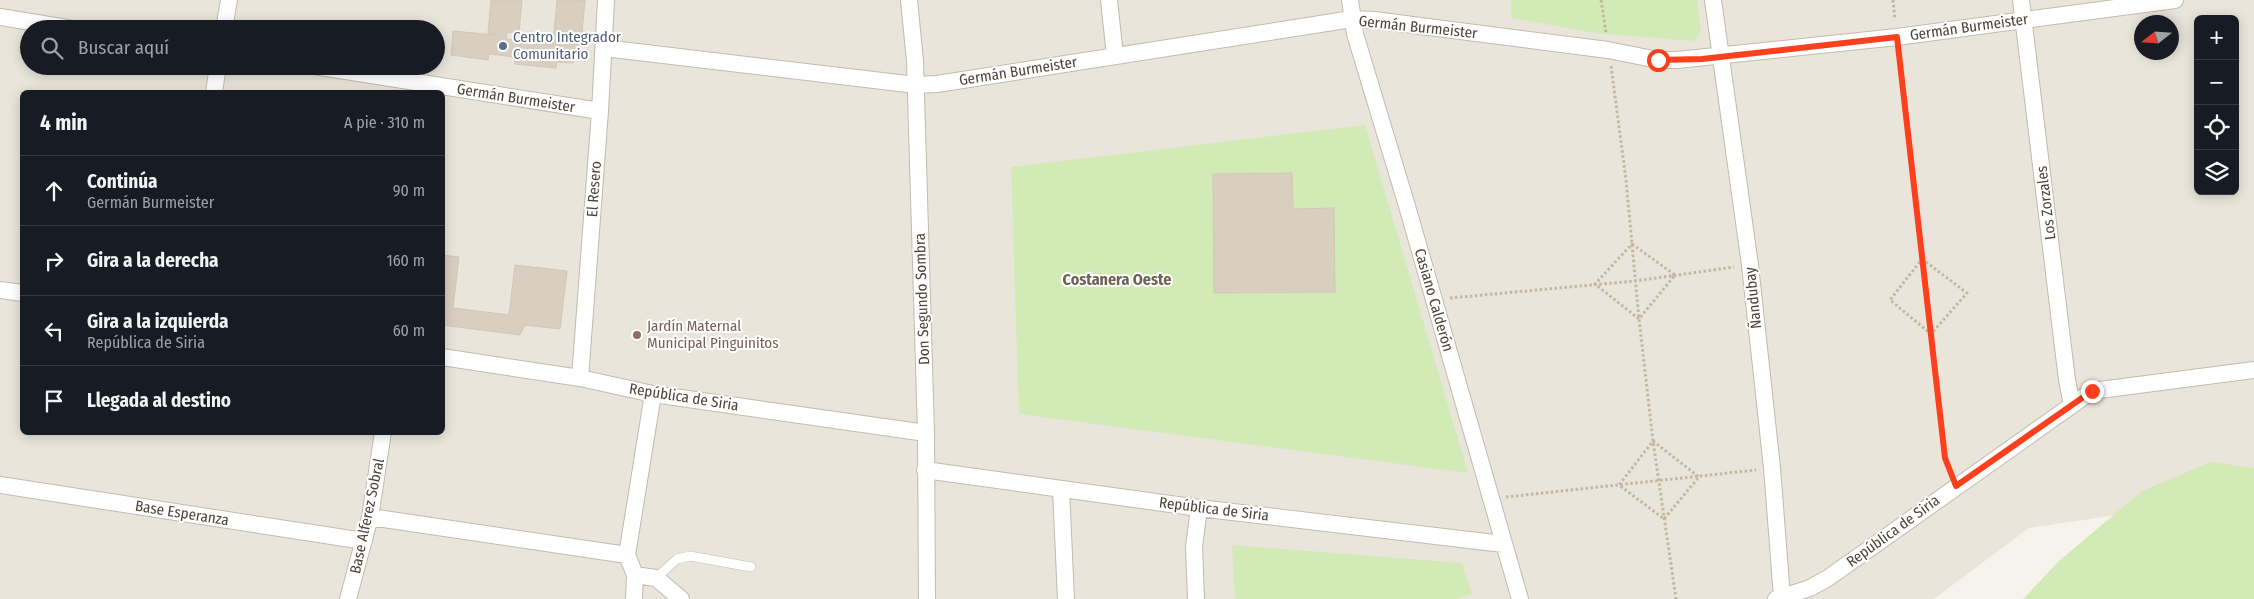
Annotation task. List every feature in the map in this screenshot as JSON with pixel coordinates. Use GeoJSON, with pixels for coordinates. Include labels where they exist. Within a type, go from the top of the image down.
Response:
{"type":"FeatureCollection","features":[{"type":"Feature","properties":{"kind":"street"},"geometry":{"type":"LineString","coordinates":[[226,20],[229,0]]}},
{"type":"Feature","properties":{"kind":"street","name":"El Resero"},"geometry":{"type":"LineString","coordinates":[[580,378],[600,111],[606,0]]}},
{"type":"Feature","properties":{"kind":"street","name":"Don Segundo Sombra"},"geometry":{"type":"LineString","coordinates":[[908,0],[916,85],[926,433],[927,599]]}},
{"type":"Feature","properties":{"kind":"street"},"geometry":{"type":"LineString","coordinates":[[1109,0],[1116,56]]}},
{"type":"Feature","properties":{"kind":"street","name":"Casiano Calderón"},"geometry":{"type":"LineString","coordinates":[[1350,0],[1355,34],[1410,215],[1503,544],[1515,598]]}},
{"type":"Feature","properties":{"kind":"street","name":"Ñandubay"},"geometry":{"type":"LineString","coordinates":[[1713,0],[1750,265],[1772,468],[1779,598]]}},
{"type":"Feature","properties":{"kind":"street","name":"Los Zorzales"},"geometry":{"type":"LineString","coordinates":[[2021,0],[2066,370],[2072,405]]}},
{"type":"Feature","properties":{"kind":"street","name":"Germán Burmeister"},"geometry":{"type":"LineString","coordinates":[[604,48],[916,85],[937,84],[1352,19],[1374,20],[1608,50],[1658,60],[1720,57],[1897,37],[2174,0]]}},
{"type":"Feature","properties":{"kind":"street"},"geometry":{"type":"LineString","coordinates":[[0,17],[20,20]]}},
{"type":"Feature","properties":{"kind":"street"},"geometry":{"type":"LineString","coordinates":[[214,90],[217,75]]}},
{"type":"Feature","properties":{"kind":"street","name":"Germán Burmeister"},"geometry":{"type":"LineString","coordinates":[[371,75],[600,111]]}},
{"type":"Feature","properties":{"kind":"street"},"geometry":{"type":"LineString","coordinates":[[0,290],[20,294]]}},
{"type":"Feature","properties":{"kind":"street","name":"República de Siria"},"geometry":{"type":"LineString","coordinates":[[445,357],[580,378],[654,394],[926,433]]}},
{"type":"Feature","properties":{"kind":"street","name":"República de Siria"},"geometry":{"type":"LineString","coordinates":[[1779,598],[1810,588],[1828,578],[2092,391],[2254,370]]}},
{"type":"Feature","properties":{"kind":"street"},"geometry":{"type":"LineString","coordinates":[[634,599],[635,575],[627,555],[654,394]]}},
{"type":"Feature","properties":{"kind":"street","name":"Base Alferez Sobral"},"geometry":{"type":"LineString","coordinates":[[348,599],[370,517],[383,435]]}},
{"type":"Feature","properties":{"kind":"street","name":"República de Siria"},"geometry":{"type":"LineString","coordinates":[[925,470],[1199,508],[1503,544]]}},
{"type":"Feature","properties":{"kind":"street","name":"Base Esperanza"},"geometry":{"type":"LineString","coordinates":[[0,486],[364,541]]}},
{"type":"Feature","properties":{"kind":"street"},"geometry":{"type":"LineString","coordinates":[[1061,489],[1066,599]]}},
{"type":"Feature","properties":{"kind":"street"},"geometry":{"type":"LineString","coordinates":[[1196,599],[1194,547],[1199,508]]}},
{"type":"Feature","properties":{"kind":"street"},"geometry":{"type":"LineString","coordinates":[[370,517],[627,555]]}},
{"type":"Feature","properties":{"kind":"street"},"geometry":{"type":"LineString","coordinates":[[635,575],[656,578],[681,599]]}},
{"type":"Feature","properties":{"kind":"lane"},"geometry":{"type":"LineString","coordinates":[[656,578],[678,559],[690,556],[751,567]]}},
{"type":"Feature","properties":{"kind":"path"},"geometry":{"type":"LineString","coordinates":[[1601,0],[1626,180],[1635,282],[1653,441],[1676,599]]}},
{"type":"Feature","properties":{"kind":"path"},"geometry":{"type":"LineString","coordinates":[[1893,0],[1945,458],[1956,486]]}},
{"type":"Feature","properties":{"kind":"path"},"geometry":{"type":"LineString","coordinates":[[1632,244],[1674,275]]}},
{"type":"Feature","properties":{"kind":"path"},"geometry":{"type":"LineString","coordinates":[[1595,284],[1632,244]]}},
{"type":"Feature","properties":{"kind":"path"},"geometry":{"type":"LineString","coordinates":[[1922,259],[1890,300],[1931,334]]}},
{"type":"Feature","properties":{"kind":"path"},"geometry":{"type":"LineString","coordinates":[[1922,259],[1967,292],[1931,334]]}},
{"type":"Feature","properties":{"kind":"path"},"geometry":{"type":"LineString","coordinates":[[1446,299],[1595,284],[1635,282],[1750,265]]}},
{"type":"Feature","properties":{"kind":"path"},"geometry":{"type":"LineString","coordinates":[[1639,319],[1674,275]]}},
{"type":"Feature","properties":{"kind":"path"},"geometry":{"type":"LineString","coordinates":[[1595,284],[1639,319]]}},
{"type":"Feature","properties":{"kind":"path"},"geometry":{"type":"LineString","coordinates":[[1653,441],[1699,477]]}},
{"type":"Feature","properties":{"kind":"path"},"geometry":{"type":"LineString","coordinates":[[1619,485],[1653,441]]}},
{"type":"Feature","properties":{"kind":"path"},"geometry":{"type":"LineString","coordinates":[[1504,488],[1506,497],[1772,468]]}},
{"type":"Feature","properties":{"kind":"path"},"geometry":{"type":"LineString","coordinates":[[1664,519],[1699,477]]}},
{"type":"Feature","properties":{"kind":"path"},"geometry":{"type":"LineString","coordinates":[[1619,485],[1664,519]]}},
{"type":"Feature","properties":{"kind":"shaded area"},"geometry":{"type":"Polygon","coordinates":[[[0,0],[2254,0],[2254,495],[2029,528],[1934,599],[0,599],[0,0]]]}},
{"type":"Feature","properties":{"kind":"green space"},"geometry":{"type":"Polygon","coordinates":[[[1511,0],[1697,0],[1701,32],[1693,41],[1595,33],[1511,18],[1511,0]]]}},
{"type":"Feature","properties":{"kind":"green space"},"geometry":{"type":"Polygon","coordinates":[[[1365,125],[1468,473],[1019,414],[1011,167],[1365,125]]]}},
{"type":"Feature","properties":{"kind":"green space"},"geometry":{"type":"Polygon","coordinates":[[[2211,462],[2254,468],[2254,599],[2023,599],[2059,561],[2142,491],[2211,462]]]}},
{"type":"Feature","properties":{"kind":"green space"},"geometry":{"type":"Polygon","coordinates":[[[1232,545],[1462,563],[1472,594],[1455,599],[1235,599],[1232,545]]]}},
{"type":"Feature","properties":{"kind":"building"},"geometry":{"type":"Polygon","coordinates":[[[491,0],[522,0],[519,33],[507,32],[506,39],[553,43],[557,0],[585,0],[581,45],[575,45],[573,63],[557,62],[556,68],[515,64],[514,57],[489,54],[488,60],[451,55],[453,31],[495,35],[488,33],[491,0]]]}},
{"type":"Feature","properties":{"kind":"building"},"geometry":{"type":"Polygon","coordinates":[[[1292,173],[1293,209],[1334,208],[1335,292],[1214,293],[1213,174],[1292,173]]]}},
{"type":"Feature","properties":{"kind":"building"},"geometry":{"type":"Polygon","coordinates":[[[445,255],[459,257],[453,308],[509,315],[515,265],[567,271],[560,329],[525,325],[520,335],[445,325],[445,255]]]}},
{"type":"Feature","properties":{"kind":"place","name":"Centro Integrador Comunitario"},"geometry":{"type":"Point","coordinates":[503,46]}},
{"type":"Feature","properties":{"kind":"place","name":"Jardín Maternal Municipal Pinguinitos"},"geometry":{"type":"Point","coordinates":[637,335]}},
{"type":"Feature","properties":{"kind":"district","name":"Costanera Oeste"},"geometry":{"type":"Point","coordinates":[1117,279]}},
{"type":"Feature","properties":{"kind":"route"},"geometry":{"type":"LineString","coordinates":[[1658,60],[1702,59],[1897,37],[1945,458],[1956,486],[2092,391]]}}]}
